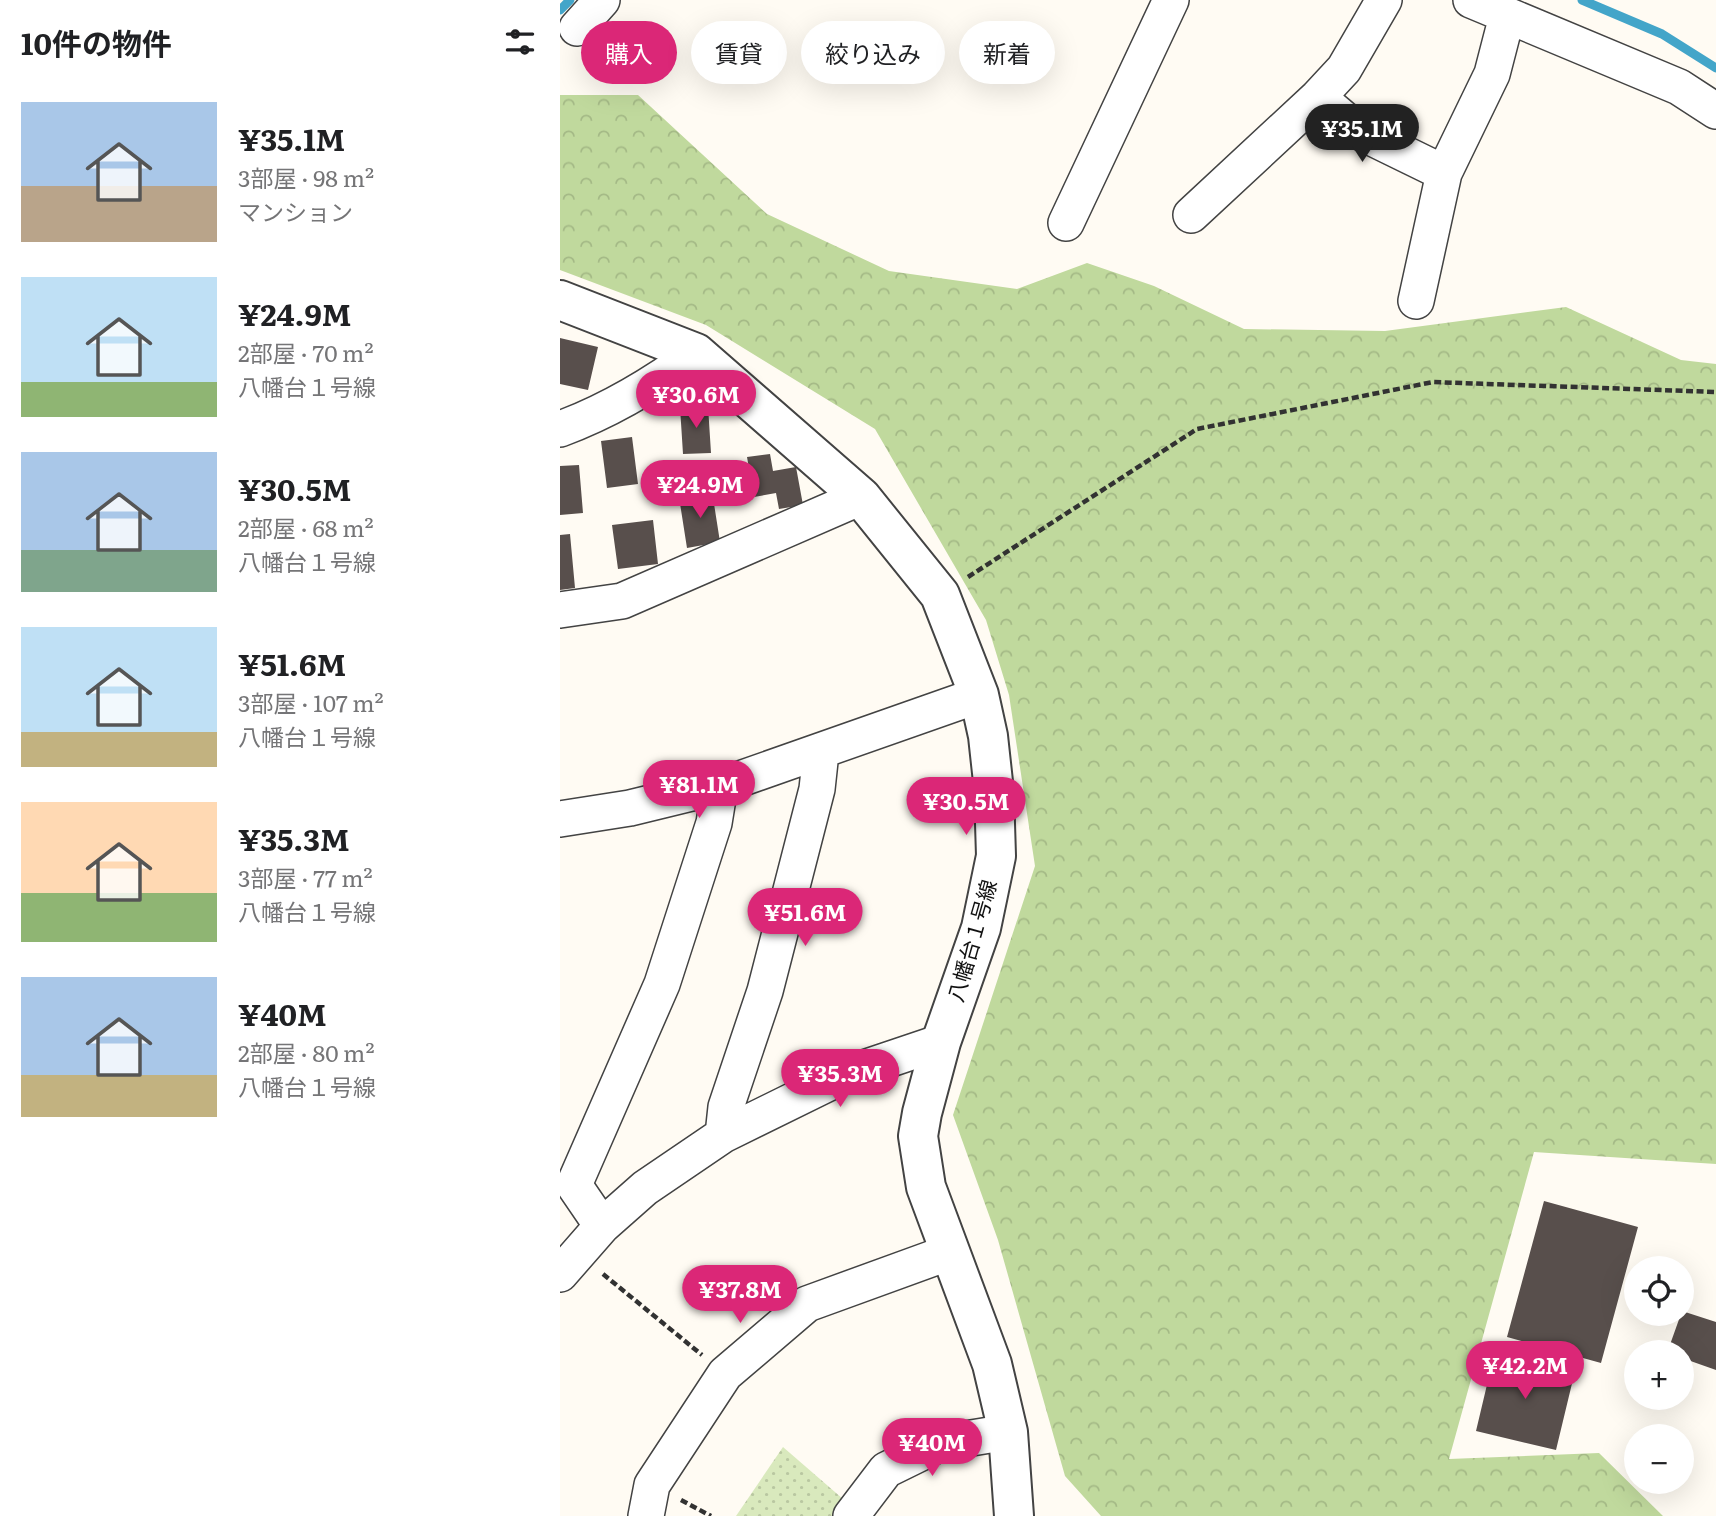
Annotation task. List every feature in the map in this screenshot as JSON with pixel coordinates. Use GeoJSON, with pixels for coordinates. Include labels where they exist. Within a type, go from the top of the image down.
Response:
{"type":"FeatureCollection","features":[{"type":"Feature","properties":{"kind":"street"},"geometry":{"type":"LineString","coordinates":[[577,28],[602,0]]}},
{"type":"Feature","properties":{"kind":"street"},"geometry":{"type":"LineString","coordinates":[[1066,223],[1171,0]]}},
{"type":"Feature","properties":{"kind":"street"},"geometry":{"type":"LineString","coordinates":[[1191,215],[1318,97],[1344,69],[1384,0]]}},
{"type":"Feature","properties":{"kind":"street"},"geometry":{"type":"LineString","coordinates":[[1471,0],[1679,87],[1716,111]]}},
{"type":"Feature","properties":{"kind":"street"},"geometry":{"type":"LineString","coordinates":[[1416,301],[1444,173],[1492,74],[1507,16]]}},
{"type":"Feature","properties":{"kind":"street"},"geometry":{"type":"LineString","coordinates":[[1318,97],[1358,131],[1444,173]]}},
{"type":"Feature","properties":{"kind":"street","name":"八幡台１号線"},"geometry":{"type":"LineString","coordinates":[[560,300],[696,353],[862,496],[940,595],[979,695],[988,736],[994,791],[996,856],[981,929],[941,1042],[918,1136],[926,1187],[992,1364],[1008,1432],[1014,1516]]}},
{"type":"Feature","properties":{"kind":"street"},"geometry":{"type":"LineString","coordinates":[[560,429],[588,419],[662,378],[696,353]]}},
{"type":"Feature","properties":{"kind":"street"},"geometry":{"type":"LineString","coordinates":[[560,610],[622,601],[862,496]]}},
{"type":"Feature","properties":{"kind":"street"},"geometry":{"type":"LineString","coordinates":[[560,819],[630,808],[720,786],[979,695]]}},
{"type":"Feature","properties":{"kind":"street"},"geometry":{"type":"LineString","coordinates":[[723,1135],[726,1107],[765,990],[817,789],[821,752]]}},
{"type":"Feature","properties":{"kind":"street"},"geometry":{"type":"LineString","coordinates":[[603,1226],[574,1185],[662,984],[714,823],[720,786]]}},
{"type":"Feature","properties":{"kind":"street"},"geometry":{"type":"LineString","coordinates":[[569,1264],[603,1226],[645,1188],[723,1135],[849,1073],[941,1042]]}},
{"type":"Feature","properties":{"kind":"street"},"geometry":{"type":"LineString","coordinates":[[646,1516],[652,1485],[725,1374],[807,1304],[950,1252]]}},
{"type":"Feature","properties":{"kind":"street"},"geometry":{"type":"LineString","coordinates":[[851,1516],[886,1470],[941,1443],[1008,1432]]}},
{"type":"Feature","properties":{"kind":"path"},"geometry":{"type":"LineString","coordinates":[[940,595],[1197,429],[1433,382],[1716,392]]}},
{"type":"Feature","properties":{"kind":"path"},"geometry":{"type":"LineString","coordinates":[[569,1264],[725,1374]]}},
{"type":"Feature","properties":{"kind":"green space"},"geometry":{"type":"Polygon","coordinates":[[[560,95],[638,95],[767,214],[889,271],[1017,289],[1087,263],[1154,286],[1244,329],[1385,331],[1566,307],[1681,360],[1716,364],[1716,1164],[1534,1152],[1449,1459],[1599,1453],[1624,1478],[1624,1494],[1641,1494],[1663,1516],[1101,1516],[1065,1476],[998,1240],[953,1115],[1035,866],[1009,695],[986,620],[875,429],[706,325],[560,270],[560,95]]]}},
{"type":"Feature","properties":{"kind":"green space"},"geometry":{"type":"Polygon","coordinates":[[[783,1447],[843,1499],[832,1516],[736,1516],[783,1447]]]}},
{"type":"Feature","properties":{"kind":"building"},"geometry":{"type":"Polygon","coordinates":[[[560,338],[598,347],[588,390],[560,384],[560,338]]]}},
{"type":"Feature","properties":{"kind":"building"},"geometry":{"type":"Polygon","coordinates":[[[708,406],[711,453],[683,454],[680,407],[708,406]]]}},
{"type":"Feature","properties":{"kind":"building"},"geometry":{"type":"Polygon","coordinates":[[[632,437],[638,484],[607,488],[601,441],[632,437]]]}},
{"type":"Feature","properties":{"kind":"building"},"geometry":{"type":"Polygon","coordinates":[[[770,454],[773,471],[796,467],[803,505],[779,509],[776,493],[754,497],[747,457],[770,454]]]}},
{"type":"Feature","properties":{"kind":"building"},"geometry":{"type":"Polygon","coordinates":[[[579,465],[583,513],[560,515],[560,466],[579,465]]]}},
{"type":"Feature","properties":{"kind":"building"},"geometry":{"type":"Polygon","coordinates":[[[712,491],[720,542],[687,548],[679,497],[712,491]]]}},
{"type":"Feature","properties":{"kind":"building"},"geometry":{"type":"Polygon","coordinates":[[[653,520],[658,564],[618,569],[612,525],[653,520]]]}},
{"type":"Feature","properties":{"kind":"building"},"geometry":{"type":"Polygon","coordinates":[[[570,534],[575,588],[560,590],[560,535],[570,534]]]}},
{"type":"Feature","properties":{"kind":"building"},"geometry":{"type":"Polygon","coordinates":[[[1544,1201],[1638,1227],[1630,1256],[1624,1256],[1624,1278],[1601,1363],[1507,1337],[1544,1201]]]}},
{"type":"Feature","properties":{"kind":"building"},"geometry":{"type":"Polygon","coordinates":[[[1694,1315],[1716,1322],[1716,1370],[1694,1362],[1694,1340],[1672,1340],[1677,1326],[1694,1326],[1694,1315]]]}},
{"type":"Feature","properties":{"kind":"building"},"geometry":{"type":"Polygon","coordinates":[[[1495,1351],[1575,1371],[1556,1450],[1476,1431],[1495,1351]]]}},
{"type":"Feature","properties":{"kind":"waterway"},"geometry":{"type":"LineString","coordinates":[[560,10],[570,0]]}},
{"type":"Feature","properties":{"kind":"waterway"},"geometry":{"type":"LineString","coordinates":[[1582,0],[1662,34],[1716,68]]}}]}
